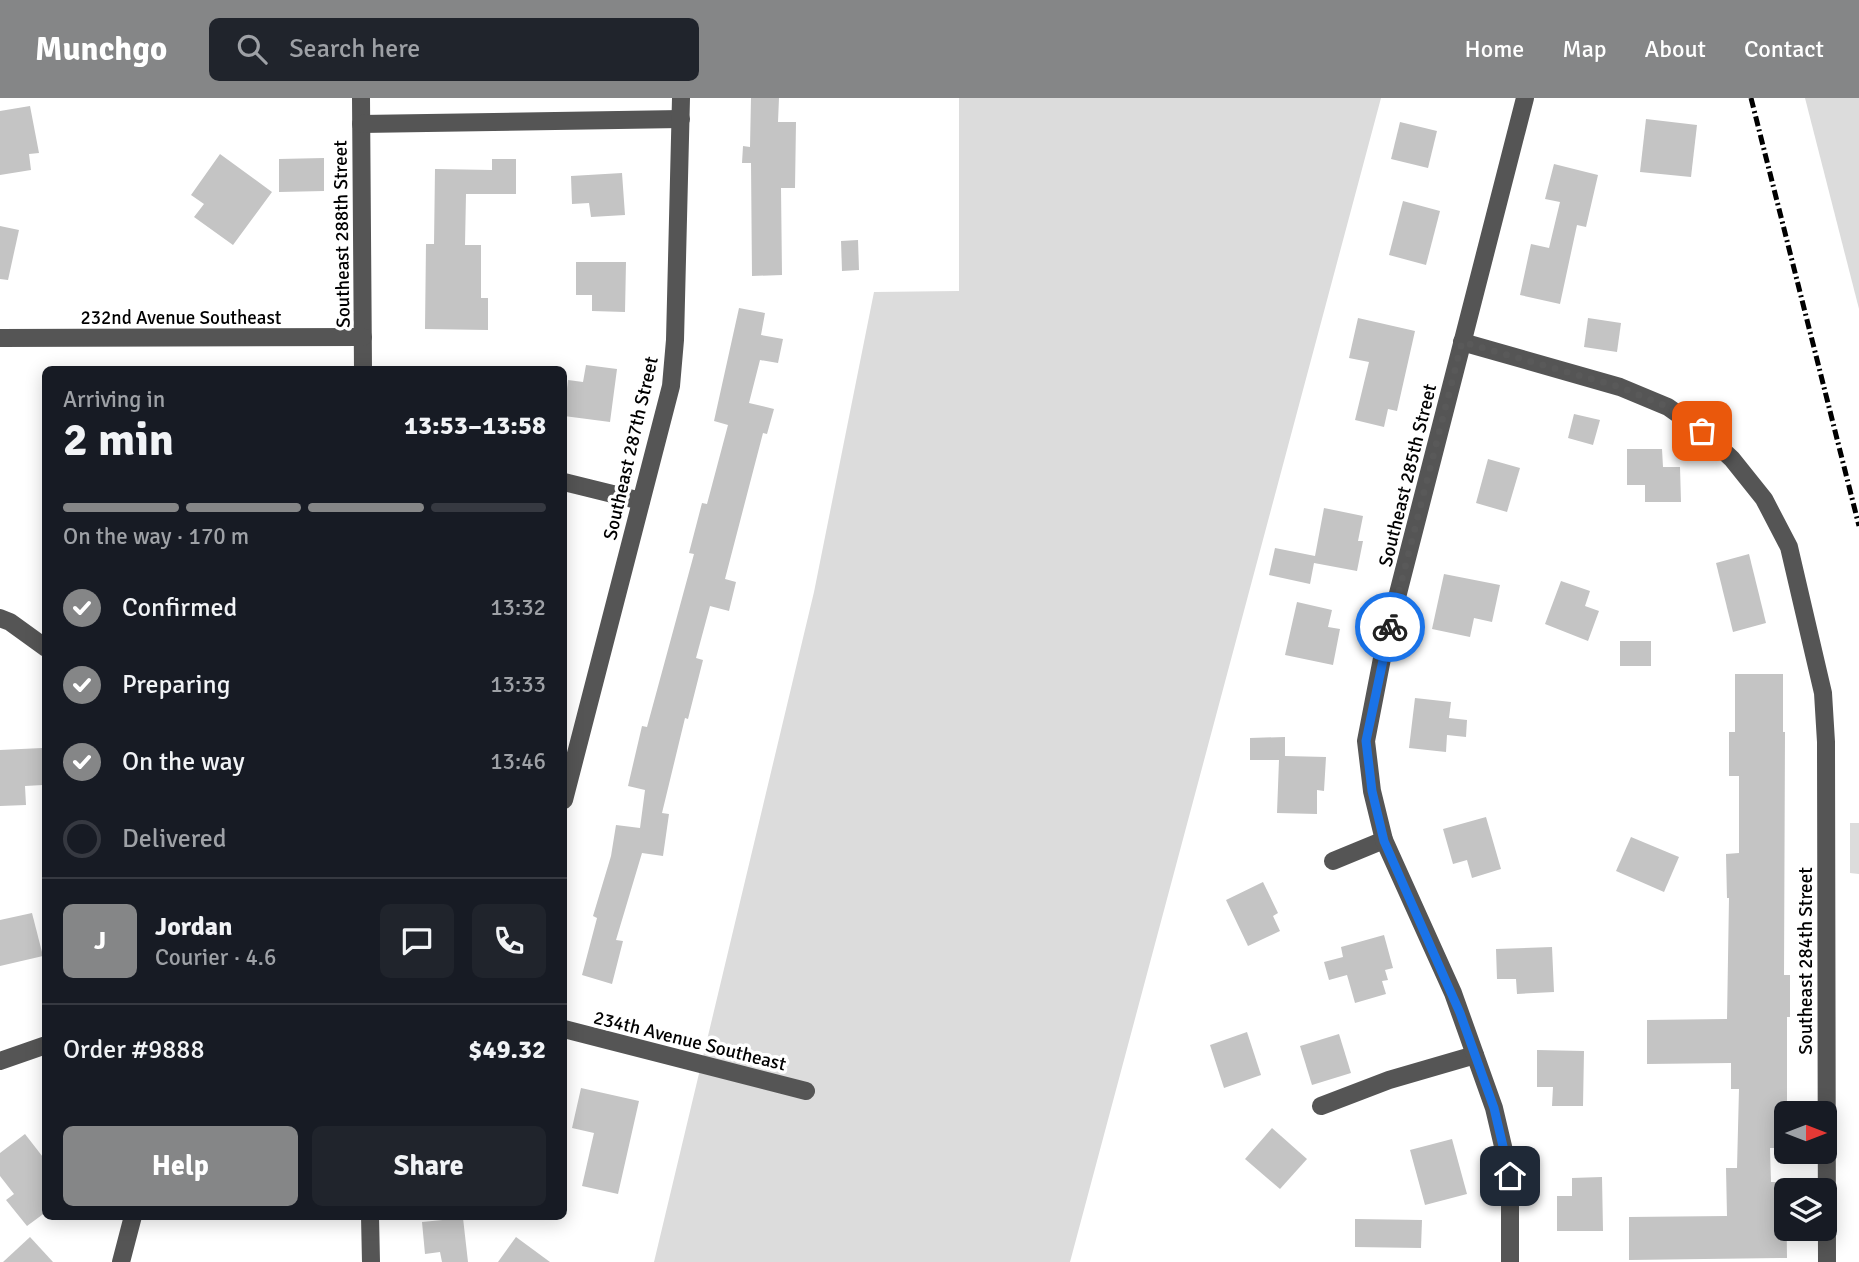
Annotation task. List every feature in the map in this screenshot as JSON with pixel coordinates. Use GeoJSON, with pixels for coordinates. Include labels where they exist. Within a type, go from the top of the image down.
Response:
{"type":"FeatureCollection","features":[{"type":"Feature","properties":{"kind":"street","name":"Southeast 288th Street"},"geometry":{"type":"LineString","coordinates":[[361,98],[363,366]]}},
{"type":"Feature","properties":{"kind":"street","name":"Southeast 287th Street"},"geometry":{"type":"LineString","coordinates":[[567,788],[672,374],[681,98]]}},
{"type":"Feature","properties":{"kind":"street","name":"Southeast 285th Street"},"geometry":{"type":"LineString","coordinates":[[1510,1262],[1510,1176],[1494,1108],[1453,993],[1384,841],[1372,791],[1366,741],[1384,648],[1525,98]]}},
{"type":"Feature","properties":{"kind":"street"},"geometry":{"type":"LineString","coordinates":[[361,124],[681,119]]}},
{"type":"Feature","properties":{"kind":"street","name":"232nd Avenue Southeast"},"geometry":{"type":"LineString","coordinates":[[0,338],[363,337]]}},
{"type":"Feature","properties":{"kind":"street","name":"Southeast 284th Street"},"geometry":{"type":"LineString","coordinates":[[1462,342],[1620,387],[1668,407],[1702,431],[1732,459],[1764,499],[1788,547],[1823,694],[1826,741],[1827,1262]]}},
{"type":"Feature","properties":{"kind":"street"},"geometry":{"type":"LineString","coordinates":[[567,483],[640,501]]}},
{"type":"Feature","properties":{"kind":"street"},"geometry":{"type":"LineString","coordinates":[[0,618],[42,644]]}},
{"type":"Feature","properties":{"kind":"street"},"geometry":{"type":"LineString","coordinates":[[1333,861],[1384,841]]}},
{"type":"Feature","properties":{"kind":"street","name":"234th Avenue Southeast"},"geometry":{"type":"LineString","coordinates":[[567,1030],[806,1091]]}},
{"type":"Feature","properties":{"kind":"street"},"geometry":{"type":"LineString","coordinates":[[0,1061],[42,1046]]}},
{"type":"Feature","properties":{"kind":"street"},"geometry":{"type":"LineString","coordinates":[[1321,1106],[1389,1080],[1475,1055]]}},
{"type":"Feature","properties":{"kind":"street"},"geometry":{"type":"LineString","coordinates":[[121,1262],[132,1220]]}},
{"type":"Feature","properties":{"kind":"street"},"geometry":{"type":"LineString","coordinates":[[370,1220],[371,1262]]}},
{"type":"Feature","properties":{"kind":"shaded area"},"geometry":{"type":"Polygon","coordinates":[[[959,98],[1381,98],[1070,1262],[654,1262],[814,592],[874,292],[959,291],[959,98]]]}},
{"type":"Feature","properties":{"kind":"shaded area"},"geometry":{"type":"Polygon","coordinates":[[[1805,98],[1859,98],[1859,309],[1805,98]]]}},
{"type":"Feature","properties":{"kind":"shaded area"},"geometry":{"type":"Polygon","coordinates":[[[1850,823],[1859,823],[1859,874],[1850,873],[1850,823]]]}},
{"type":"Feature","properties":{"kind":"building"},"geometry":{"type":"Polygon","coordinates":[[[751,98],[779,98],[778,122],[796,122],[795,188],[781,188],[782,275],[752,276],[751,163],[742,163],[743,146],[750,147],[751,98]]]}},
{"type":"Feature","properties":{"kind":"building"},"geometry":{"type":"Polygon","coordinates":[[[30,106],[39,153],[29,154],[31,170],[0,175],[0,111],[30,106]]]}},
{"type":"Feature","properties":{"kind":"building"},"geometry":{"type":"Polygon","coordinates":[[[1646,119],[1697,125],[1691,177],[1640,172],[1646,119]]]}},
{"type":"Feature","properties":{"kind":"building"},"geometry":{"type":"Polygon","coordinates":[[[1400,122],[1437,131],[1428,168],[1391,159],[1400,122]]]}},
{"type":"Feature","properties":{"kind":"building"},"geometry":{"type":"Polygon","coordinates":[[[220,154],[272,192],[233,245],[194,217],[204,204],[191,195],[220,154]]]}},
{"type":"Feature","properties":{"kind":"building"},"geometry":{"type":"Polygon","coordinates":[[[324,158],[324,191],[279,192],[279,159],[324,158]]]}},
{"type":"Feature","properties":{"kind":"building"},"geometry":{"type":"Polygon","coordinates":[[[492,159],[516,159],[516,194],[466,194],[465,245],[481,245],[481,298],[488,298],[488,330],[425,329],[426,244],[434,244],[435,169],[492,170],[492,159]]]}},
{"type":"Feature","properties":{"kind":"building"},"geometry":{"type":"Polygon","coordinates":[[[1554,164],[1598,175],[1586,227],[1577,225],[1560,304],[1520,295],[1531,244],[1549,248],[1560,202],[1545,199],[1554,164]]]}},
{"type":"Feature","properties":{"kind":"building"},"geometry":{"type":"Polygon","coordinates":[[[622,173],[625,215],[591,217],[589,203],[572,204],[571,176],[622,173]]]}},
{"type":"Feature","properties":{"kind":"building"},"geometry":{"type":"Polygon","coordinates":[[[1403,201],[1440,211],[1426,265],[1389,255],[1403,201]]]}},
{"type":"Feature","properties":{"kind":"building"},"geometry":{"type":"Polygon","coordinates":[[[0,226],[19,230],[8,280],[0,279],[0,226]]]}},
{"type":"Feature","properties":{"kind":"building"},"geometry":{"type":"Polygon","coordinates":[[[858,240],[859,270],[842,271],[841,241],[858,240]]]}},
{"type":"Feature","properties":{"kind":"building"},"geometry":{"type":"Polygon","coordinates":[[[576,262],[626,262],[625,312],[592,311],[592,295],[576,295],[576,262]]]}},
{"type":"Feature","properties":{"kind":"building"},"geometry":{"type":"Polygon","coordinates":[[[739,308],[765,313],[761,335],[783,339],[778,363],[760,360],[749,403],[774,409],[767,434],[763,433],[725,579],[736,582],[729,611],[710,606],[696,658],[703,660],[688,719],[685,718],[662,813],[669,814],[663,856],[642,853],[616,940],[623,941],[612,984],[582,975],[597,918],[593,916],[611,856],[616,825],[640,828],[645,790],[628,786],[642,726],[647,727],[694,554],[689,553],[702,503],[707,504],[728,425],[714,421],[739,308]]]}},
{"type":"Feature","properties":{"kind":"building"},"geometry":{"type":"Polygon","coordinates":[[[1358,318],[1415,331],[1397,411],[1388,409],[1384,427],[1355,420],[1369,362],[1349,358],[1358,318]]]}},
{"type":"Feature","properties":{"kind":"building"},"geometry":{"type":"Polygon","coordinates":[[[1588,318],[1621,323],[1617,352],[1584,347],[1588,318]]]}},
{"type":"Feature","properties":{"kind":"building"},"geometry":{"type":"Polygon","coordinates":[[[586,365],[617,369],[610,422],[567,416],[568,380],[583,382],[586,365]]]}},
{"type":"Feature","properties":{"kind":"building"},"geometry":{"type":"Polygon","coordinates":[[[1574,414],[1600,420],[1593,445],[1568,438],[1574,414]]]}},
{"type":"Feature","properties":{"kind":"building"},"geometry":{"type":"Polygon","coordinates":[[[1627,449],[1662,449],[1663,467],[1680,467],[1681,502],[1645,502],[1645,485],[1627,485],[1627,449]]]}},
{"type":"Feature","properties":{"kind":"building"},"geometry":{"type":"Polygon","coordinates":[[[1488,459],[1520,468],[1507,512],[1476,503],[1488,459]]]}},
{"type":"Feature","properties":{"kind":"building"},"geometry":{"type":"Polygon","coordinates":[[[1324,508],[1363,516],[1358,541],[1363,541],[1357,571],[1314,563],[1310,584],[1269,575],[1275,548],[1315,556],[1324,508]]]}},
{"type":"Feature","properties":{"kind":"building"},"geometry":{"type":"Polygon","coordinates":[[[1749,554],[1766,623],[1733,632],[1716,563],[1749,554]]]}},
{"type":"Feature","properties":{"kind":"building"},"geometry":{"type":"Polygon","coordinates":[[[1444,574],[1500,585],[1492,622],[1474,618],[1470,637],[1432,629],[1444,574]]]}},
{"type":"Feature","properties":{"kind":"building"},"geometry":{"type":"Polygon","coordinates":[[[1561,581],[1590,591],[1585,606],[1599,611],[1588,641],[1545,624],[1561,581]]]}},
{"type":"Feature","properties":{"kind":"building"},"geometry":{"type":"Polygon","coordinates":[[[1297,602],[1332,610],[1328,627],[1340,629],[1333,665],[1285,655],[1297,602]]]}},
{"type":"Feature","properties":{"kind":"building"},"geometry":{"type":"Polygon","coordinates":[[[1620,641],[1651,641],[1651,666],[1620,666],[1620,641]]]}},
{"type":"Feature","properties":{"kind":"building"},"geometry":{"type":"Polygon","coordinates":[[[1735,674],[1783,674],[1784,975],[1790,975],[1790,1017],[1787,1017],[1787,1101],[1774,1101],[1774,1148],[1770,1148],[1771,1182],[1774,1182],[1774,1241],[1787,1241],[1787,1258],[1629,1260],[1629,1217],[1727,1216],[1726,1168],[1737,1168],[1739,1089],[1731,1089],[1731,1063],[1647,1064],[1647,1020],[1727,1019],[1729,898],[1726,854],[1739,853],[1739,776],[1729,776],[1729,732],[1735,732],[1735,674]]]}},
{"type":"Feature","properties":{"kind":"building"},"geometry":{"type":"Polygon","coordinates":[[[1415,698],[1451,702],[1449,718],[1467,720],[1466,737],[1447,735],[1446,752],[1409,748],[1415,698]]]}},
{"type":"Feature","properties":{"kind":"building"},"geometry":{"type":"Polygon","coordinates":[[[1285,737],[1285,756],[1326,757],[1324,791],[1317,790],[1317,814],[1277,813],[1279,760],[1250,760],[1250,738],[1285,737]]]}},
{"type":"Feature","properties":{"kind":"building"},"geometry":{"type":"Polygon","coordinates":[[[42,748],[42,785],[25,786],[26,805],[0,806],[0,750],[42,748]]]}},
{"type":"Feature","properties":{"kind":"building"},"geometry":{"type":"Polygon","coordinates":[[[1486,817],[1501,869],[1472,878],[1467,860],[1453,864],[1443,829],[1486,817]]]}},
{"type":"Feature","properties":{"kind":"building"},"geometry":{"type":"Polygon","coordinates":[[[1631,837],[1679,857],[1664,892],[1616,871],[1631,837]]]}},
{"type":"Feature","properties":{"kind":"building"},"geometry":{"type":"Polygon","coordinates":[[[1263,882],[1278,913],[1273,916],[1280,931],[1248,946],[1226,900],[1263,882]]]}},
{"type":"Feature","properties":{"kind":"building"},"geometry":{"type":"Polygon","coordinates":[[[32,913],[42,956],[0,966],[0,920],[32,913]]]}},
{"type":"Feature","properties":{"kind":"building"},"geometry":{"type":"Polygon","coordinates":[[[1384,935],[1393,968],[1385,970],[1388,980],[1382,981],[1386,994],[1355,1003],[1347,975],[1329,980],[1324,962],[1343,957],[1341,947],[1384,935]]]}},
{"type":"Feature","properties":{"kind":"building"},"geometry":{"type":"Polygon","coordinates":[[[1552,947],[1554,992],[1517,994],[1516,979],[1497,979],[1496,949],[1552,947]]]}},
{"type":"Feature","properties":{"kind":"building"},"geometry":{"type":"Polygon","coordinates":[[[1247,1032],[1261,1075],[1224,1088],[1210,1045],[1247,1032]]]}},
{"type":"Feature","properties":{"kind":"building"},"geometry":{"type":"Polygon","coordinates":[[[1339,1034],[1351,1073],[1312,1085],[1300,1046],[1339,1034]]]}},
{"type":"Feature","properties":{"kind":"building"},"geometry":{"type":"Polygon","coordinates":[[[1537,1050],[1584,1051],[1583,1106],[1552,1106],[1553,1087],[1537,1087],[1537,1050]]]}},
{"type":"Feature","properties":{"kind":"building"},"geometry":{"type":"Polygon","coordinates":[[[581,1088],[639,1101],[618,1194],[582,1186],[594,1133],[572,1128],[581,1088]]]}},
{"type":"Feature","properties":{"kind":"building"},"geometry":{"type":"Polygon","coordinates":[[[1272,1128],[1307,1159],[1280,1189],[1245,1159],[1272,1128]]]}},
{"type":"Feature","properties":{"kind":"building"},"geometry":{"type":"Polygon","coordinates":[[[25,1134],[42,1156],[42,1215],[27,1226],[6,1200],[14,1194],[0,1176],[0,1153],[25,1134]]]}},
{"type":"Feature","properties":{"kind":"building"},"geometry":{"type":"Polygon","coordinates":[[[1452,1139],[1467,1194],[1425,1205],[1410,1150],[1452,1139]]]}},
{"type":"Feature","properties":{"kind":"building"},"geometry":{"type":"Polygon","coordinates":[[[1602,1177],[1603,1231],[1557,1231],[1557,1196],[1572,1196],[1572,1178],[1602,1177]]]}},
{"type":"Feature","properties":{"kind":"building"},"geometry":{"type":"Polygon","coordinates":[[[1355,1219],[1422,1220],[1421,1248],[1355,1247],[1355,1219]]]}},
{"type":"Feature","properties":{"kind":"building"},"geometry":{"type":"Polygon","coordinates":[[[463,1220],[468,1262],[442,1262],[440,1252],[425,1254],[422,1222],[463,1220]]]}},
{"type":"Feature","properties":{"kind":"building"},"geometry":{"type":"Polygon","coordinates":[[[30,1237],[53,1262],[3,1262],[30,1237]]]}},
{"type":"Feature","properties":{"kind":"building"},"geometry":{"type":"Polygon","coordinates":[[[516,1237],[550,1262],[498,1262],[516,1237]]]}},
{"type":"Feature","properties":{"kind":"railway"},"geometry":{"type":"LineString","coordinates":[[1751,98],[1859,526]]}},
{"type":"Feature","properties":{"kind":"way so far"},"geometry":{"type":"LineString","coordinates":[[1390,627],[1462,342],[1620,387],[1668,407],[1702,431]]}},
{"type":"Feature","properties":{"kind":"route"},"geometry":{"type":"LineString","coordinates":[[1390,627],[1366,741],[1372,791],[1384,841],[1453,993],[1494,1108],[1510,1176]]}}]}
